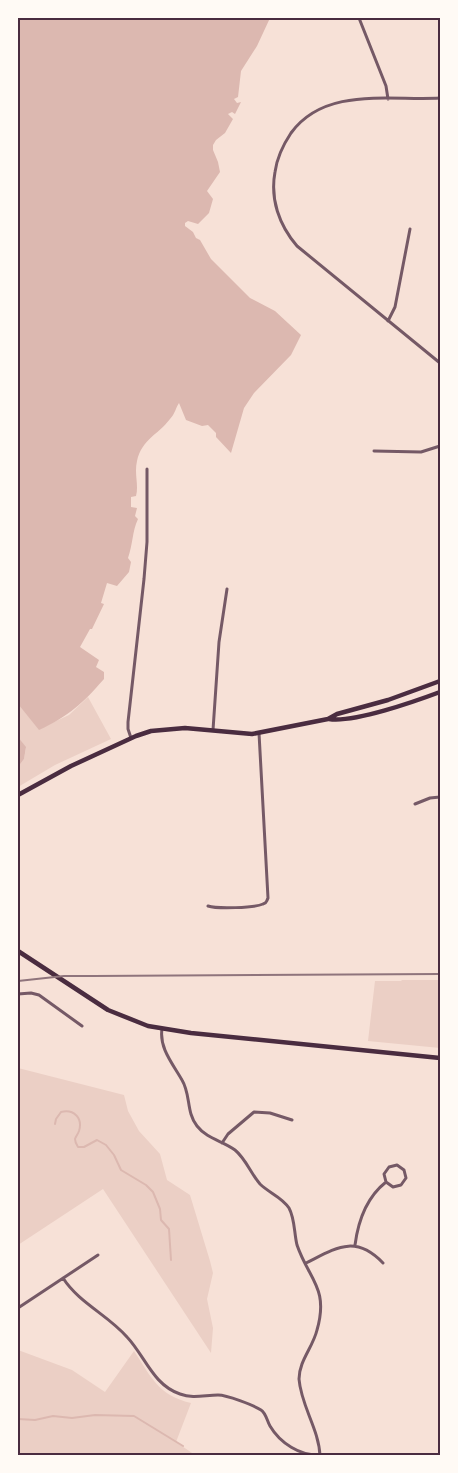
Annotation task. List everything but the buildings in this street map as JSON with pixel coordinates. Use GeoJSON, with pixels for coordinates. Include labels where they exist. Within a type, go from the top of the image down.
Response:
{"type":"FeatureCollection","features":[{"type":"Feature","properties":{"kind":"main road"},"geometry":{"type":"LineString","coordinates":[[18,795],[71,766],[146,732],[165,728],[191,728],[259,734],[328,719],[337,714],[407,694],[440,681]]}},
{"type":"Feature","properties":{"kind":"main road"},"geometry":{"type":"LineString","coordinates":[[328,719],[339,721],[440,692]]}},
{"type":"Feature","properties":{"kind":"main road"},"geometry":{"type":"LineString","coordinates":[[18,951],[99,1005],[122,1017],[162,1029],[440,1058]]}},
{"type":"Feature","properties":{"kind":"street"},"geometry":{"type":"LineString","coordinates":[[359,18],[386,86],[388,99]]}},
{"type":"Feature","properties":{"kind":"street"},"geometry":{"type":"LineString","coordinates":[[440,98],[355,99],[336,103],[315,111],[293,131],[281,150],[276,164],[273,186],[279,219],[294,242],[312,259],[440,364]]}},
{"type":"Feature","properties":{"kind":"street"},"geometry":{"type":"LineString","coordinates":[[388,321],[395,307],[410,229]]}},
{"type":"Feature","properties":{"kind":"street"},"geometry":{"type":"LineString","coordinates":[[374,451],[421,452],[440,446]]}},
{"type":"Feature","properties":{"kind":"street"},"geometry":{"type":"LineString","coordinates":[[131,738],[128,731],[128,722],[147,542],[147,469]]}},
{"type":"Feature","properties":{"kind":"street"},"geometry":{"type":"LineString","coordinates":[[213,730],[219,642],[227,589]]}},
{"type":"Feature","properties":{"kind":"street"},"geometry":{"type":"LineString","coordinates":[[208,906],[218,908],[258,905],[265,903],[268,898],[259,734]]}},
{"type":"Feature","properties":{"kind":"street"},"geometry":{"type":"LineString","coordinates":[[415,804],[430,798],[440,797]]}},
{"type":"Feature","properties":{"kind":"street"},"geometry":{"type":"LineString","coordinates":[[18,994],[31,993],[39,995],[82,1026]]}},
{"type":"Feature","properties":{"kind":"street"},"geometry":{"type":"LineString","coordinates":[[63,1278],[74,1292],[127,1336],[153,1373],[169,1389],[190,1397],[222,1395],[260,1409],[264,1412],[275,1434],[287,1445],[303,1452],[320,1455],[317,1437],[301,1390],[300,1381],[301,1366],[315,1337],[322,1310],[319,1289],[297,1243],[292,1217],[287,1206],[262,1186],[236,1151],[204,1133],[193,1120],[189,1111],[185,1086],[163,1045],[162,1029]]}},
{"type":"Feature","properties":{"kind":"street"},"geometry":{"type":"LineString","coordinates":[[222,1143],[228,1134],[254,1112],[270,1113],[292,1120]]}},
{"type":"Feature","properties":{"kind":"street"},"geometry":{"type":"LineString","coordinates":[[397,1165],[404,1170],[406,1178],[401,1185],[393,1187],[386,1182],[384,1174],[389,1167],[397,1165]]}},
{"type":"Feature","properties":{"kind":"street"},"geometry":{"type":"LineString","coordinates":[[355,1245],[367,1204],[377,1190],[386,1182]]}},
{"type":"Feature","properties":{"kind":"street"},"geometry":{"type":"LineString","coordinates":[[306,1263],[338,1247],[355,1245],[370,1251],[383,1262]]}},
{"type":"Feature","properties":{"kind":"street"},"geometry":{"type":"LineString","coordinates":[[18,1308],[98,1254]]}},
{"type":"Feature","properties":{"kind":"shaded area"},"geometry":{"type":"Polygon","coordinates":[[[18,18],[270,18],[257,46],[241,71],[238,97],[234,99],[237,103],[241,102],[235,114],[232,112],[228,114],[233,119],[225,133],[213,145],[220,172],[207,191],[213,199],[209,213],[198,224],[188,221],[185,223],[185,226],[200,240],[211,259],[250,298],[275,311],[301,335],[291,355],[254,393],[244,408],[231,453],[208,425],[202,426],[186,420],[179,403],[172,417],[146,442],[139,454],[136,466],[136,496],[131,497],[131,507],[137,508],[135,516],[138,519],[128,558],[131,562],[129,572],[117,586],[107,583],[101,603],[104,604],[92,629],[90,629],[80,647],[99,660],[96,667],[104,672],[104,679],[75,708],[39,730],[18,704],[18,18]]]}},
{"type":"Feature","properties":{"kind":"shaded area"},"geometry":{"type":"Polygon","coordinates":[[[88,697],[111,739],[55,765],[18,787],[18,767],[24,759],[26,748],[18,737],[18,704],[39,729],[69,715],[88,697]]]}},
{"type":"Feature","properties":{"kind":"shaded area"},"geometry":{"type":"Polygon","coordinates":[[[18,737],[26,747],[24,759],[18,767],[18,737]]]}},
{"type":"Feature","properties":{"kind":"shaded area"},"geometry":{"type":"Polygon","coordinates":[[[440,980],[440,1048],[368,1041],[375,981],[440,980]]]}},
{"type":"Feature","properties":{"kind":"shaded area"},"geometry":{"type":"Polygon","coordinates":[[[18,1068],[124,1095],[128,1111],[139,1131],[160,1154],[167,1180],[190,1195],[213,1273],[207,1299],[213,1328],[211,1353],[103,1189],[18,1245],[18,1068]]]}},
{"type":"Feature","properties":{"kind":"shaded area"},"geometry":{"type":"Polygon","coordinates":[[[18,1350],[72,1370],[105,1392],[134,1351],[156,1384],[180,1400],[191,1403],[176,1442],[195,1455],[18,1455],[18,1350]]]}},
{"type":"Feature","properties":{"kind":"waterway"},"geometry":{"type":"LineString","coordinates":[[55,1124],[61,1112],[73,1113],[80,1122],[79,1131],[75,1139],[78,1147],[84,1147],[97,1140],[106,1145],[114,1155],[121,1170],[146,1185],[153,1192],[160,1209],[161,1220],[169,1229],[171,1260]]}},
{"type":"Feature","properties":{"kind":"waterway"},"geometry":{"type":"LineString","coordinates":[[18,1419],[35,1420],[53,1416],[72,1418],[95,1415],[134,1416],[183,1446]]}},
{"type":"Feature","properties":{"kind":"railway"},"geometry":{"type":"LineString","coordinates":[[18,981],[64,976],[440,974]]}}]}
